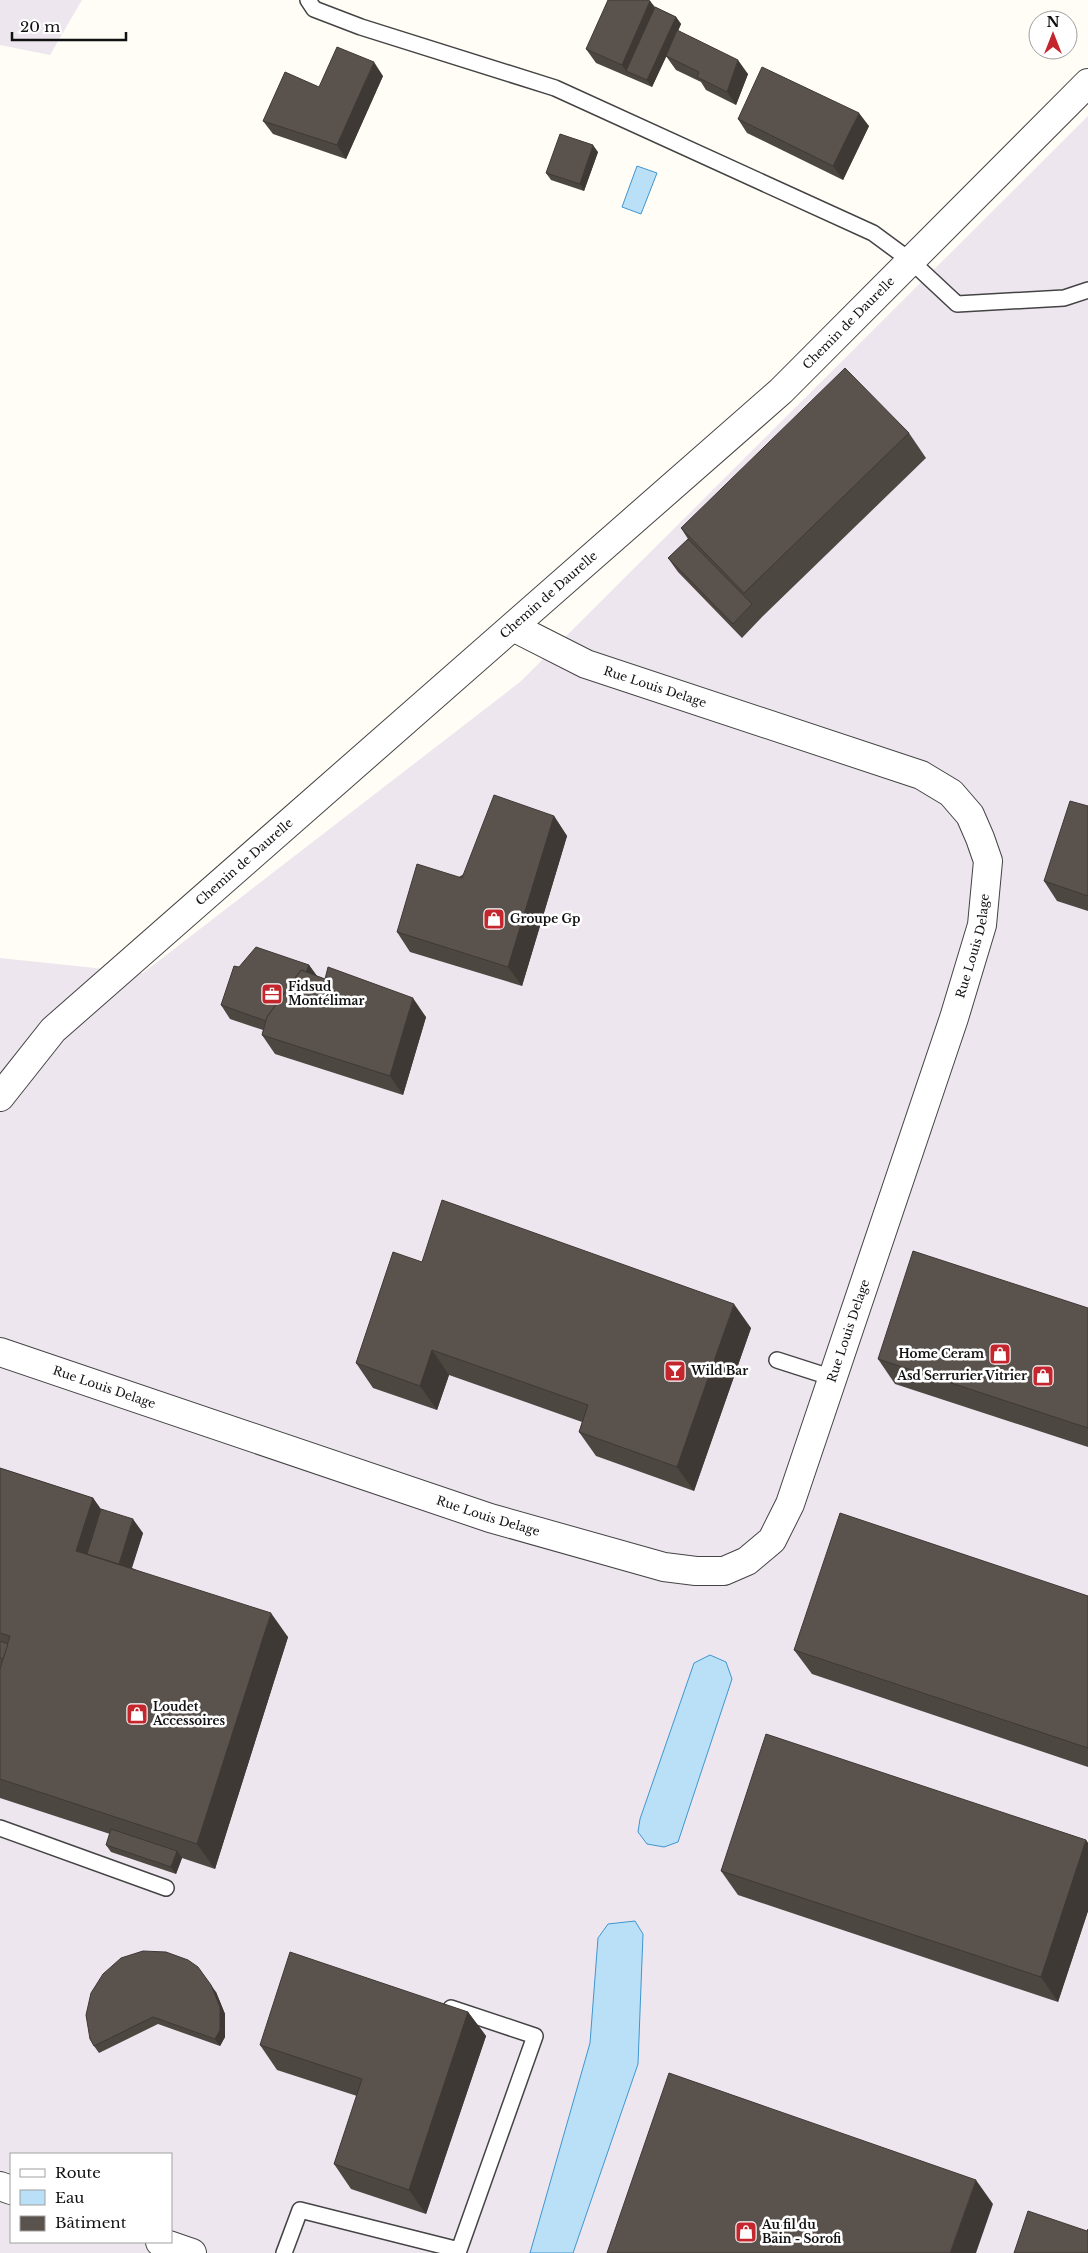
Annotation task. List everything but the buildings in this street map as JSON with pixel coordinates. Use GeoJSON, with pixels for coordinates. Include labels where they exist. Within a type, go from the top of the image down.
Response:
{"type":"FeatureCollection","features":[{"type":"Feature","properties":{"kind":"street","name":"Chemin de Daurelle"},"geometry":{"type":"LineString","coordinates":[[0,1097],[53,1030],[781,391],[1088,83]]}},
{"type":"Feature","properties":{"kind":"street","name":"Rue Louis Delage"},"geometry":{"type":"LineString","coordinates":[[0,1352],[490,1518],[664,1567],[696,1571],[724,1571],[747,1561],[772,1540],[790,1504],[954,1018],[982,926],[988,861],[970,815],[951,794],[921,775],[586,664],[513,627]]}},
{"type":"Feature","properties":{"kind":"street"},"geometry":{"type":"LineString","coordinates":[[163,2243],[192,2253]]}},
{"type":"Feature","properties":{"kind":"lane"},"geometry":{"type":"LineString","coordinates":[[308,0],[314,9],[360,27],[555,88],[873,233],[910,261],[957,304],[1064,298],[1088,290]]}},
{"type":"Feature","properties":{"kind":"lane"},"geometry":{"type":"LineString","coordinates":[[777,1360],[833,1378]]}},
{"type":"Feature","properties":{"kind":"lane"},"geometry":{"type":"LineString","coordinates":[[0,1828],[166,1888]]}},
{"type":"Feature","properties":{"kind":"lane"},"geometry":{"type":"LineString","coordinates":[[284,2253],[300,2210],[459,2250],[535,2036],[441,2005]]}},
{"type":"Feature","properties":{"kind":"shaded area"},"geometry":{"type":"Polygon","coordinates":[[[0,0],[82,0],[50,55],[0,45],[0,0]]]}},
{"type":"Feature","properties":{"kind":"shaded area"},"geometry":{"type":"Polygon","coordinates":[[[1088,116],[1088,2253],[0,2253],[0,958],[143,973],[520,682],[1088,116]]]}},
{"type":"Feature","properties":{"kind":"water"},"geometry":{"type":"Polygon","coordinates":[[[637,166],[657,173],[641,214],[622,207],[637,166]]]}},
{"type":"Feature","properties":{"kind":"water"},"geometry":{"type":"Polygon","coordinates":[[[710,1655],[726,1662],[732,1679],[678,1842],[664,1847],[647,1844],[638,1832],[640,1819],[694,1663],[710,1655]]]}},
{"type":"Feature","properties":{"kind":"water"},"geometry":{"type":"Polygon","coordinates":[[[635,1921],[643,1934],[638,2064],[573,2253],[530,2253],[590,2043],[598,1938],[608,1924],[635,1921]]]}},
{"type":"Feature","properties":{"kind":"place","name":"Groupe Gp"},"geometry":{"type":"Point","coordinates":[494,919]}},
{"type":"Feature","properties":{"kind":"place","name":"Fidsud Montélimar"},"geometry":{"type":"Point","coordinates":[272,994]}},
{"type":"Feature","properties":{"kind":"place","name":"Home Ceram"},"geometry":{"type":"Point","coordinates":[1000,1354]}},
{"type":"Feature","properties":{"kind":"place","name":"Wild Bar"},"geometry":{"type":"Point","coordinates":[675,1371]}},
{"type":"Feature","properties":{"kind":"place","name":"Asd Serrurier Vitrier"},"geometry":{"type":"Point","coordinates":[1043,1376]}},
{"type":"Feature","properties":{"kind":"place","name":"Loudet Accessoires"},"geometry":{"type":"Point","coordinates":[137,1714]}},
{"type":"Feature","properties":{"kind":"place","name":"Au fil du Bain - Sorofi"},"geometry":{"type":"Point","coordinates":[746,2232]}}]}
